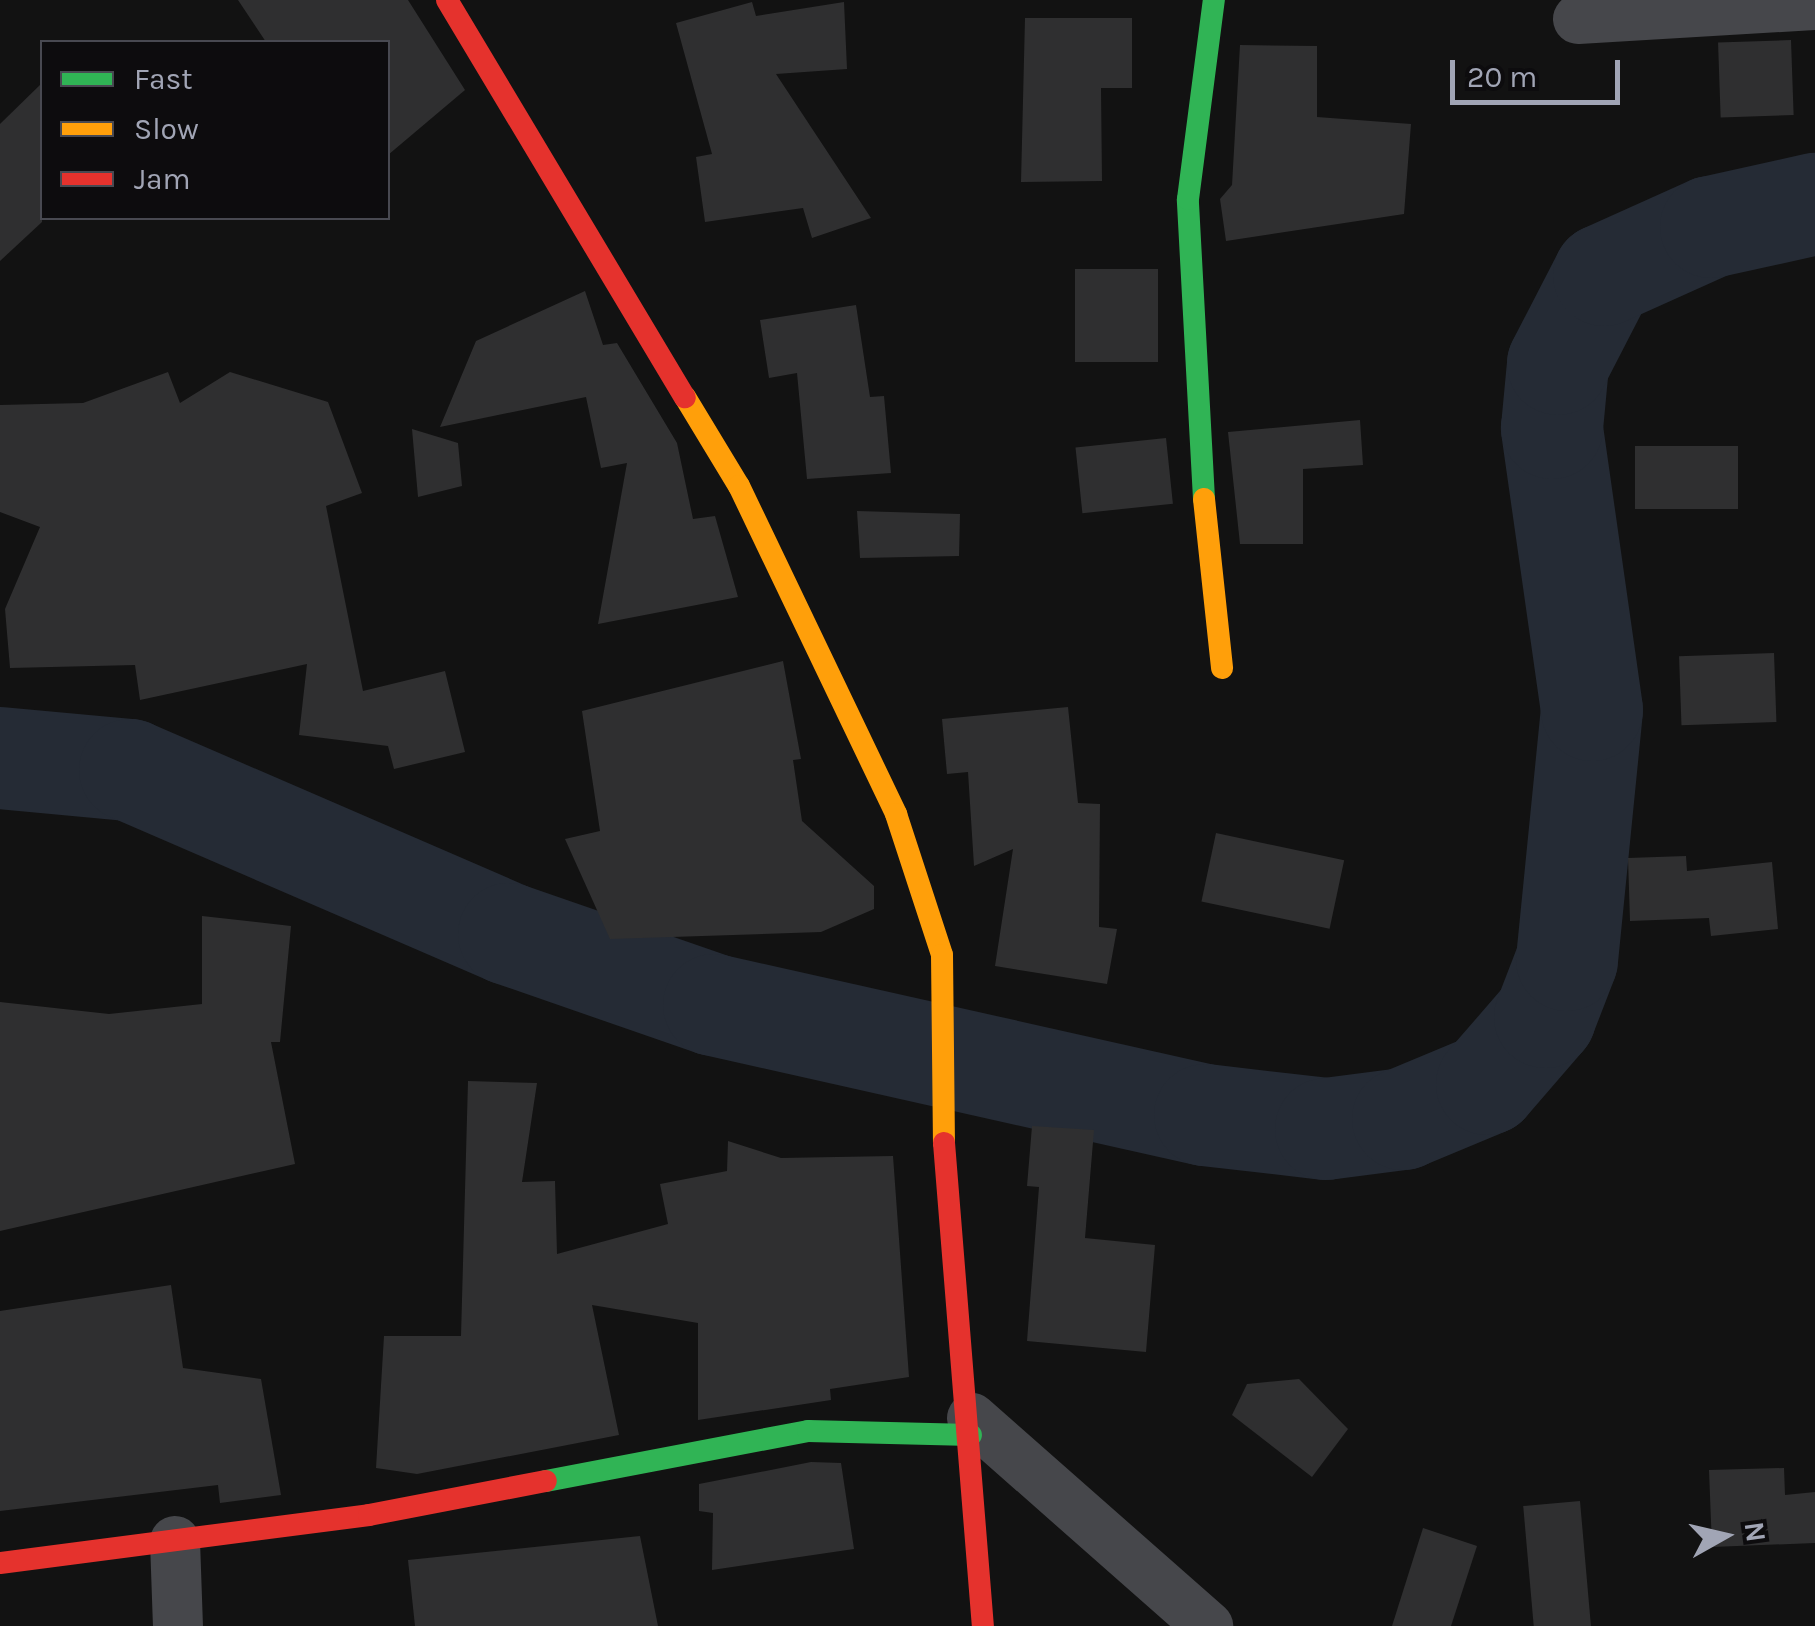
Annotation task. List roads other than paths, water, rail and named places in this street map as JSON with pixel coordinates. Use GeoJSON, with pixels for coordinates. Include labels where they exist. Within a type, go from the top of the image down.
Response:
{"type":"FeatureCollection","features":[{"type":"Feature","properties":{"kind":"street"},"geometry":{"type":"LineString","coordinates":[[447,0],[740,486],[896,814],[942,955],[943,1124],[971,1426],[983,1626]]}},
{"type":"Feature","properties":{"kind":"street"},"geometry":{"type":"LineString","coordinates":[[1214,0],[1188,199],[1192,390],[1222,668]]}},
{"type":"Feature","properties":{"kind":"street"},"geometry":{"type":"LineString","coordinates":[[1578,19],[1815,5]]}},
{"type":"Feature","properties":{"kind":"street"},"geometry":{"type":"LineString","coordinates":[[0,1564],[369,1515],[808,1431],[971,1426],[1208,1626]]}},
{"type":"Feature","properties":{"kind":"street"},"geometry":{"type":"LineString","coordinates":[[175,1541],[178,1626]]}},
{"type":"Feature","properties":{"kind":"waterway"},"geometry":{"type":"LineString","coordinates":[[0,758],[130,770],[509,934],[714,1005],[1205,1115],[1326,1129],[1403,1119],[1487,1084],[1545,1017],[1567,960],[1592,710],[1552,428],[1558,364],[1604,275],[1711,227],[1815,204]]}}]}
